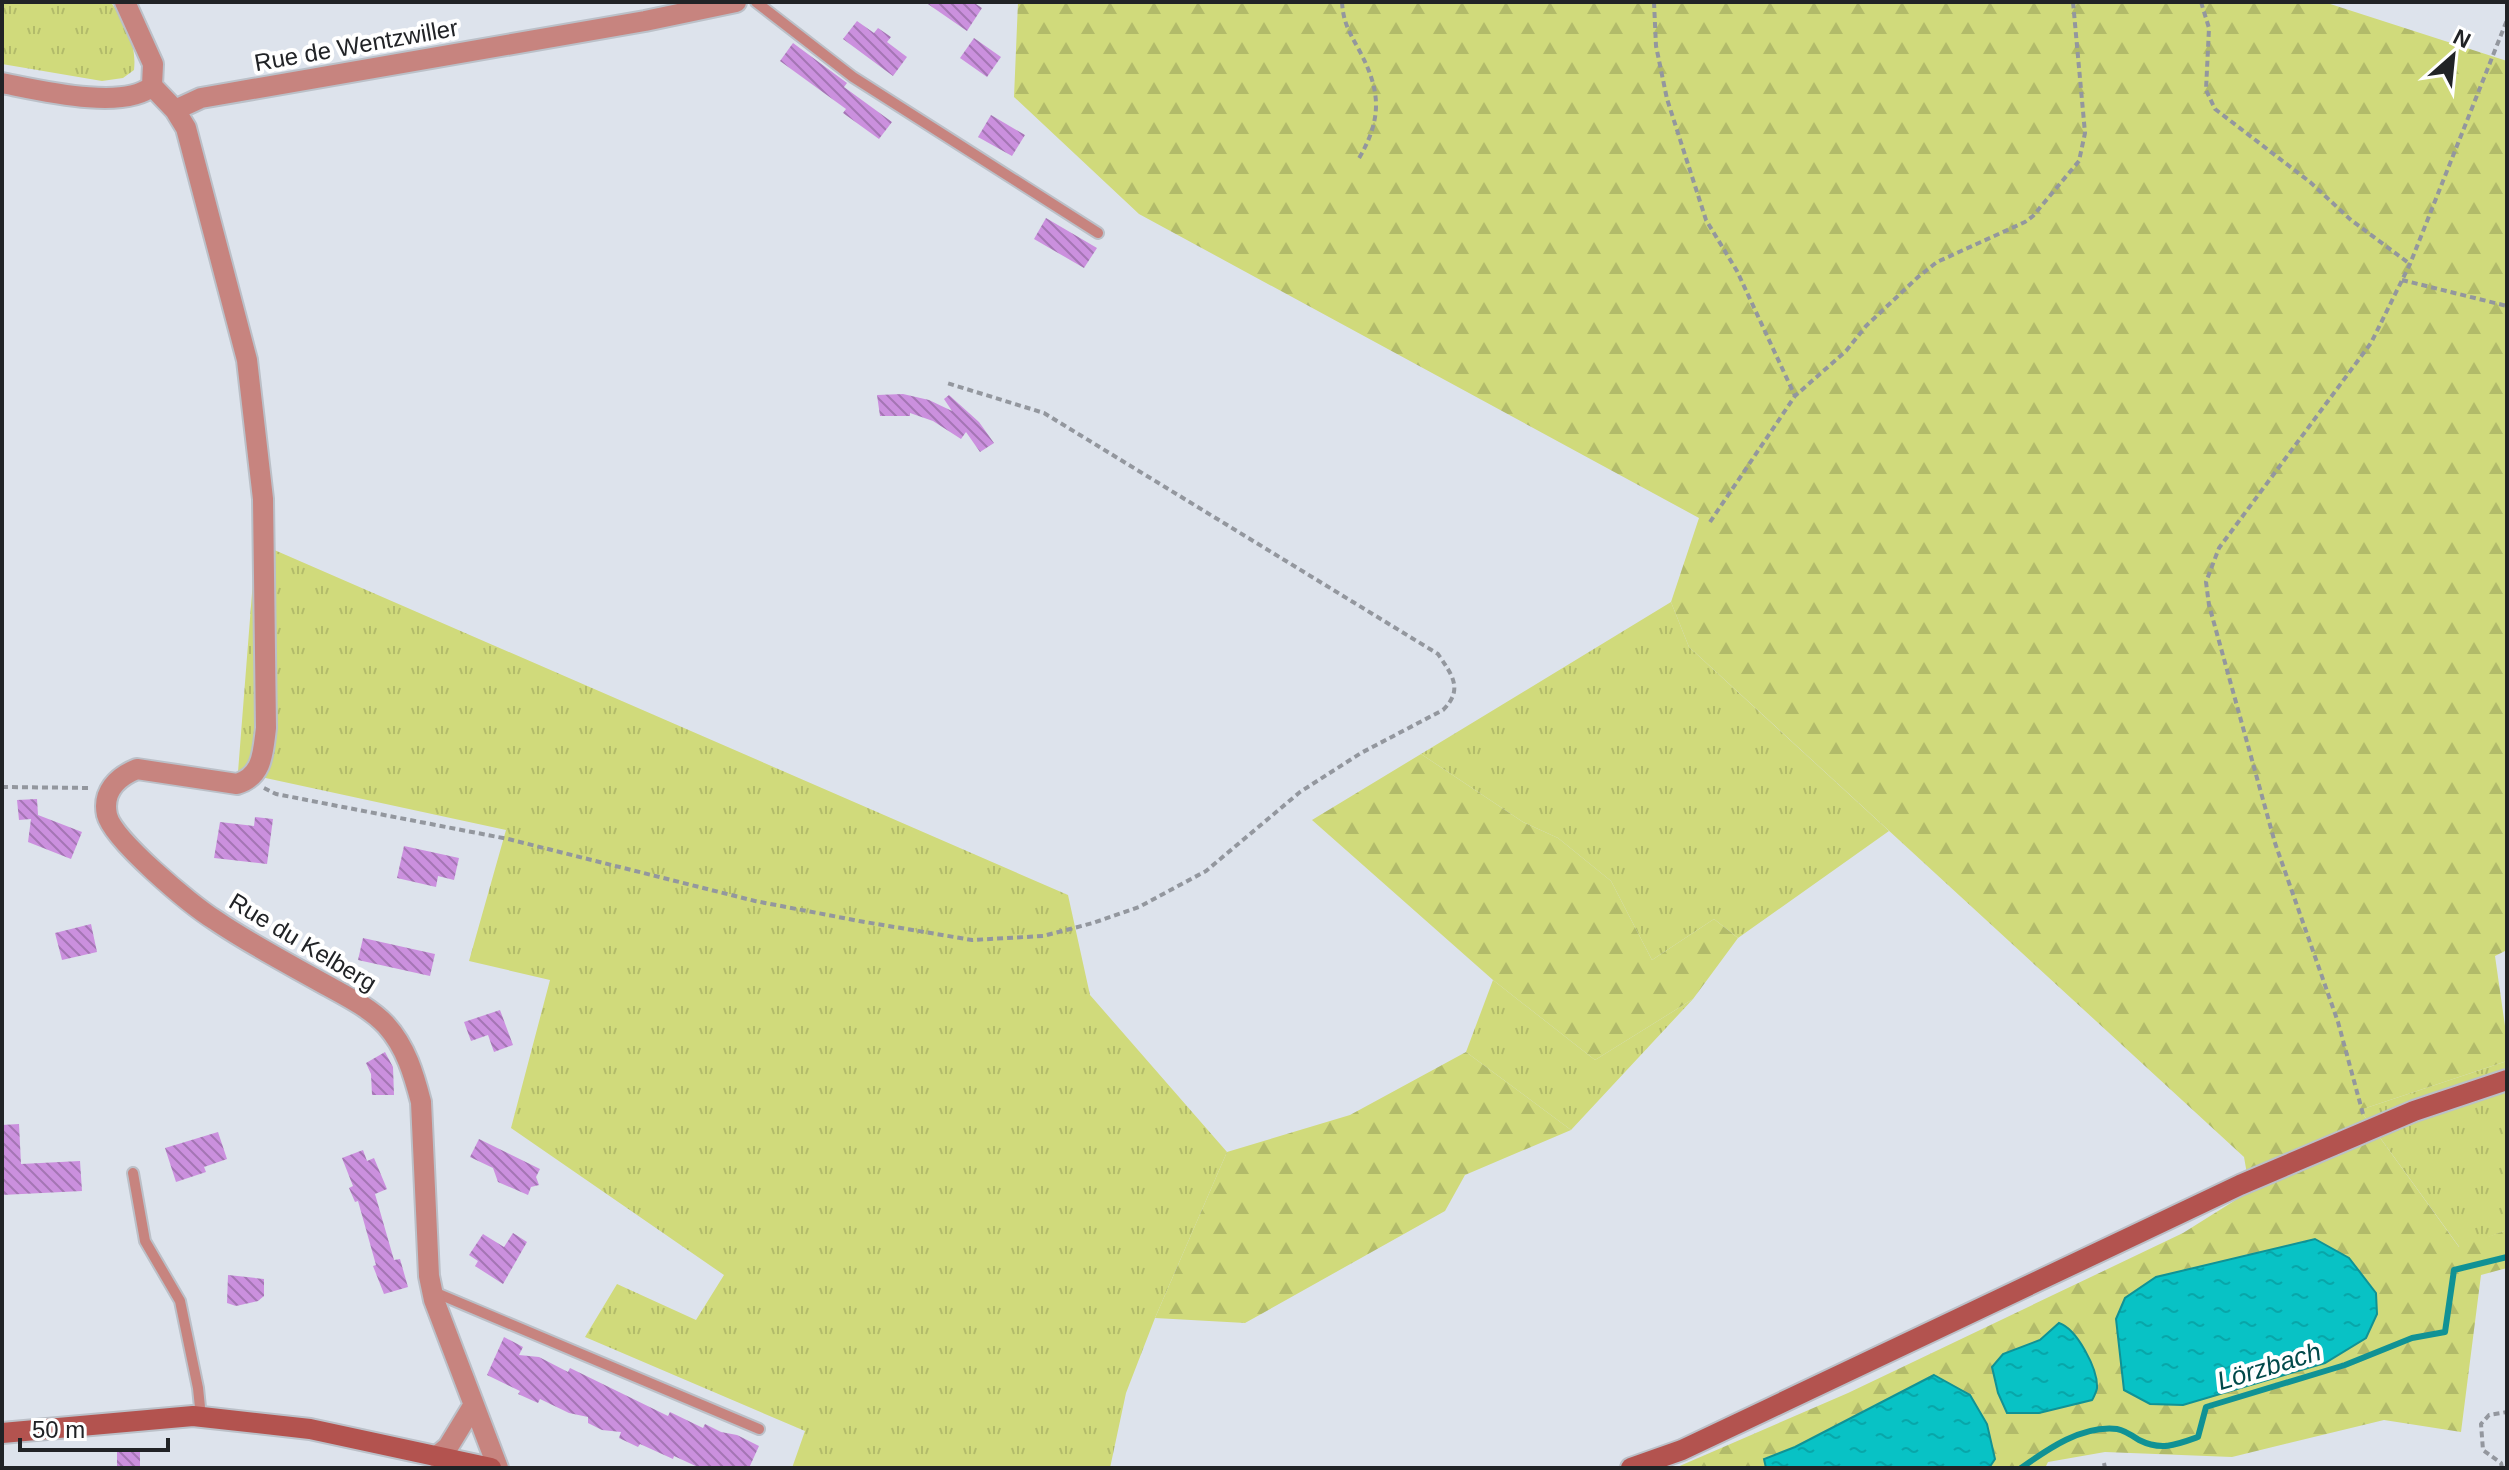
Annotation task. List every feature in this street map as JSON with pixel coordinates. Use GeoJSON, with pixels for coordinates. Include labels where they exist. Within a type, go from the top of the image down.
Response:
{"type":"FeatureCollection","features":[{"type":"Feature","properties":{"kind":"main road"},"geometry":{"type":"LineString","coordinates":[[1631,1468],[1682,1450],[2240,1185],[2414,1111],[2507,1080]]}},
{"type":"Feature","properties":{"kind":"main road"},"geometry":{"type":"LineString","coordinates":[[2,1433],[201,1417],[310,1429],[481,1467]]}},
{"type":"Feature","properties":{"kind":"street"},"geometry":{"type":"LineString","coordinates":[[110,789],[125,773],[137,769],[237,784],[249,780],[256,774],[263,757],[266,728],[263,499],[247,360],[186,128],[175,110],[152,86],[153,64],[125,2]]}},
{"type":"Feature","properties":{"kind":"street","name":"Rue de Wentzwiller"},"geometry":{"type":"LineString","coordinates":[[175,110],[201,98],[645,21],[736,2]]}},
{"type":"Feature","properties":{"kind":"street"},"geometry":{"type":"LineString","coordinates":[[2,83],[97,97],[124,97],[145,92],[152,86]]}},
{"type":"Feature","properties":{"kind":"street","name":"Rue du Kelberg"},"geometry":{"type":"LineString","coordinates":[[110,789],[106,800],[107,818],[178,893],[215,921],[353,1000],[386,1025],[396,1038],[415,1077],[421,1102],[432,1292],[498,1468]]}},
{"type":"Feature","properties":{"kind":"street"},"geometry":{"type":"LineString","coordinates":[[436,1457],[448,1447],[473,1406]]}},
{"type":"Feature","properties":{"kind":"lane"},"geometry":{"type":"LineString","coordinates":[[756,2],[853,77],[1098,233]]}},
{"type":"Feature","properties":{"kind":"lane"},"geometry":{"type":"LineString","coordinates":[[133,1173],[145,1241],[180,1301],[201,1417]]}},
{"type":"Feature","properties":{"kind":"lane"},"geometry":{"type":"LineString","coordinates":[[432,1292],[759,1429]]}},
{"type":"Feature","properties":{"kind":"path"},"geometry":{"type":"LineString","coordinates":[[1342,2],[1343,19],[1368,67],[1377,101],[1374,129],[1358,160]]}},
{"type":"Feature","properties":{"kind":"path"},"geometry":{"type":"LineString","coordinates":[[1654,2],[1656,46],[1667,99],[1706,220],[1737,271],[1795,396]]}},
{"type":"Feature","properties":{"kind":"path"},"geometry":{"type":"LineString","coordinates":[[1710,522],[1795,396],[1846,351],[1866,326],[1937,262],[2033,216],[2079,161],[2085,133],[2073,2]]}},
{"type":"Feature","properties":{"kind":"path"},"geometry":{"type":"LineString","coordinates":[[2201,2],[2209,28],[2206,90],[2215,109],[2410,264]]}},
{"type":"Feature","properties":{"kind":"path"},"geometry":{"type":"LineString","coordinates":[[2368,1131],[2338,1022],[2275,843],[2209,605],[2206,582],[2219,548],[2371,343],[2410,264],[2507,20]]}},
{"type":"Feature","properties":{"kind":"path"},"geometry":{"type":"LineString","coordinates":[[2402,280],[2507,306]]}},
{"type":"Feature","properties":{"kind":"path"},"geometry":{"type":"LineString","coordinates":[[249,780],[276,794],[508,839],[755,901],[972,940],[1043,936],[1139,907],[1206,871],[1300,792],[1361,753],[1443,710],[1453,700],[1455,681],[1438,654],[1044,413],[947,383]]}},
{"type":"Feature","properties":{"kind":"path"},"geometry":{"type":"LineString","coordinates":[[2,787],[110,789]]}},
{"type":"Feature","properties":{"kind":"path"},"geometry":{"type":"LineString","coordinates":[[2502,1468],[2501,1463],[2483,1450],[2481,1424],[2489,1415],[2507,1412]]}},
{"type":"Feature","properties":{"kind":"green space"},"geometry":{"type":"Polygon","coordinates":[[[2,2],[111,2],[132,42],[134,70],[123,78],[102,81],[2,64],[2,2]]]}},
{"type":"Feature","properties":{"kind":"green space"},"geometry":{"type":"Polygon","coordinates":[[[1018,2],[2324,2],[2507,61],[2507,950],[2495,956],[2507,1061],[2360,1110],[2459,1247],[2507,1230],[2507,1268],[2481,1275],[2461,1432],[2384,1420],[2232,1457],[2105,1452],[2048,1462],[2045,1468],[1989,1468],[1995,1459],[1795,1447],[1765,1458],[1766,1468],[1675,1468],[1848,1393],[2183,1233],[2250,1191],[2244,1157],[1689,647],[1671,602],[1699,518],[1139,214],[1014,97],[1018,2]]]}},
{"type":"Feature","properties":{"kind":"green space"},"geometry":{"type":"Polygon","coordinates":[[[256,542],[1068,895],[1090,995],[1227,1152],[1126,1393],[1110,1468],[792,1468],[805,1431],[585,1337],[617,1284],[696,1320],[724,1275],[511,1128],[550,980],[469,961],[506,830],[238,772],[256,542]]]}},
{"type":"Feature","properties":{"kind":"green space"},"geometry":{"type":"Polygon","coordinates":[[[1671,602],[1689,647],[1889,831],[1738,938],[1714,919],[1652,960],[1611,881],[1558,838],[1523,822],[1421,754],[1671,602]]]}},
{"type":"Feature","properties":{"kind":"green space"},"geometry":{"type":"Polygon","coordinates":[[[1421,754],[1523,822],[1558,838],[1611,881],[1652,960],[1714,919],[1738,938],[1693,999],[1595,1060],[1493,980],[1312,820],[1421,754]]]}},
{"type":"Feature","properties":{"kind":"green space"},"geometry":{"type":"Polygon","coordinates":[[[1493,980],[1595,1060],[1693,999],[1571,1130],[1466,1052],[1493,980]]]}},
{"type":"Feature","properties":{"kind":"green space"},"geometry":{"type":"Polygon","coordinates":[[[1466,1052],[1571,1130],[1465,1175],[1445,1211],[1245,1323],[1155,1318],[1227,1152],[1350,1115],[1466,1052]]]}},
{"type":"Feature","properties":{"kind":"green space"},"geometry":{"type":"Polygon","coordinates":[[[2507,1061],[2507,1230],[2460,1248],[2360,1110],[2507,1061]]]}},
{"type":"Feature","properties":{"kind":"water"},"geometry":{"type":"Polygon","coordinates":[[[2315,1239],[2349,1258],[2376,1293],[2377,1314],[2366,1338],[2325,1363],[2183,1405],[2150,1404],[2124,1390],[2116,1319],[2125,1298],[2156,1277],[2315,1239]]]}},
{"type":"Feature","properties":{"kind":"water"},"geometry":{"type":"Polygon","coordinates":[[[2059,1323],[2073,1333],[2090,1361],[2097,1388],[2093,1399],[2039,1413],[2007,1413],[1992,1367],[2003,1354],[2040,1340],[2059,1323]]]}},
{"type":"Feature","properties":{"kind":"water"},"geometry":{"type":"Polygon","coordinates":[[[1934,1375],[1970,1395],[1987,1424],[1995,1459],[1989,1468],[1766,1468],[1764,1459],[1795,1447],[1934,1375]]]}},
{"type":"Feature","properties":{"kind":"building"},"geometry":{"type":"Polygon","coordinates":[[[925,2],[973,2],[982,8],[967,31],[925,2]]]}},
{"type":"Feature","properties":{"kind":"building"},"geometry":{"type":"Polygon","coordinates":[[[857,21],[874,33],[878,28],[891,37],[887,42],[907,57],[893,76],[843,39],[857,21]]]}},
{"type":"Feature","properties":{"kind":"building"},"geometry":{"type":"Polygon","coordinates":[[[974,38],[1001,57],[987,77],[960,58],[974,38]]]}},
{"type":"Feature","properties":{"kind":"building"},"geometry":{"type":"Polygon","coordinates":[[[793,43],[847,83],[844,87],[892,122],[879,139],[843,113],[846,109],[780,61],[793,43]]]}},
{"type":"Feature","properties":{"kind":"building"},"geometry":{"type":"Polygon","coordinates":[[[991,115],[1025,135],[1012,156],[978,137],[991,115]]]}},
{"type":"Feature","properties":{"kind":"building"},"geometry":{"type":"Polygon","coordinates":[[[1046,218],[1097,248],[1084,268],[1034,239],[1046,218]]]}},
{"type":"Feature","properties":{"kind":"building"},"geometry":{"type":"Polygon","coordinates":[[[903,394],[929,400],[952,411],[944,399],[949,395],[979,422],[994,443],[980,452],[966,432],[961,439],[933,421],[910,413],[910,416],[880,416],[877,395],[903,394]]]}},
{"type":"Feature","properties":{"kind":"building"},"geometry":{"type":"Polygon","coordinates":[[[37,799],[38,815],[82,832],[71,859],[28,842],[31,819],[19,820],[17,800],[37,799]]]}},
{"type":"Feature","properties":{"kind":"building"},"geometry":{"type":"Polygon","coordinates":[[[255,817],[273,819],[267,864],[214,858],[220,822],[254,826],[255,817]]]}},
{"type":"Feature","properties":{"kind":"building"},"geometry":{"type":"Polygon","coordinates":[[[404,846],[459,858],[454,880],[438,876],[436,887],[397,878],[404,846]]]}},
{"type":"Feature","properties":{"kind":"building"},"geometry":{"type":"Polygon","coordinates":[[[91,924],[97,952],[62,960],[55,933],[91,924]]]}},
{"type":"Feature","properties":{"kind":"building"},"geometry":{"type":"Polygon","coordinates":[[[363,938],[435,954],[430,976],[358,960],[363,938]]]}},
{"type":"Feature","properties":{"kind":"building"},"geometry":{"type":"Polygon","coordinates":[[[500,1010],[513,1045],[494,1052],[488,1035],[471,1041],[464,1022],[500,1010]]]}},
{"type":"Feature","properties":{"kind":"building"},"geometry":{"type":"Polygon","coordinates":[[[385,1052],[393,1067],[394,1095],[372,1095],[371,1074],[366,1063],[385,1052]]]}},
{"type":"Feature","properties":{"kind":"building"},"geometry":{"type":"Polygon","coordinates":[[[19,1124],[21,1164],[80,1161],[82,1191],[2,1195],[2,1125],[19,1124]]]}},
{"type":"Feature","properties":{"kind":"building"},"geometry":{"type":"Polygon","coordinates":[[[218,1132],[227,1159],[204,1167],[206,1172],[176,1182],[165,1148],[218,1132]]]}},
{"type":"Feature","properties":{"kind":"building"},"geometry":{"type":"Polygon","coordinates":[[[479,1139],[540,1169],[536,1177],[539,1185],[531,1187],[528,1195],[498,1182],[493,1168],[470,1157],[479,1139]]]}},
{"type":"Feature","properties":{"kind":"building"},"geometry":{"type":"Polygon","coordinates":[[[363,1150],[367,1161],[374,1158],[387,1189],[375,1194],[394,1260],[400,1259],[408,1287],[384,1294],[373,1266],[376,1265],[358,1201],[355,1202],[349,1188],[353,1186],[342,1158],[363,1150]]]}},
{"type":"Feature","properties":{"kind":"building"},"geometry":{"type":"Polygon","coordinates":[[[513,1233],[527,1242],[503,1284],[475,1266],[478,1261],[469,1255],[483,1234],[504,1247],[513,1233]]]}},
{"type":"Feature","properties":{"kind":"building"},"geometry":{"type":"Polygon","coordinates":[[[228,1275],[264,1279],[264,1296],[258,1301],[236,1306],[227,1303],[228,1275]]]}},
{"type":"Feature","properties":{"kind":"building"},"geometry":{"type":"Polygon","coordinates":[[[504,1337],[523,1347],[519,1355],[539,1357],[568,1372],[570,1368],[668,1416],[670,1412],[703,1428],[705,1424],[759,1446],[749,1468],[700,1468],[640,1444],[638,1447],[619,1438],[621,1432],[602,1430],[588,1423],[588,1417],[518,1394],[520,1391],[487,1375],[504,1337]]]}},
{"type":"Feature","properties":{"kind":"building"},"geometry":{"type":"Polygon","coordinates":[[[140,1451],[140,1468],[117,1468],[117,1452],[140,1451]]]}},
{"type":"Feature","properties":{"kind":"waterway","name":"Lörzbach"},"geometry":{"type":"LineString","coordinates":[[2021,1468],[2066,1440],[2091,1431],[2120,1430],[2154,1445],[2168,1446],[2183,1442],[2198,1437],[2206,1407],[2345,1365],[2412,1338],[2445,1332],[2454,1270],[2507,1257]]}}]}
